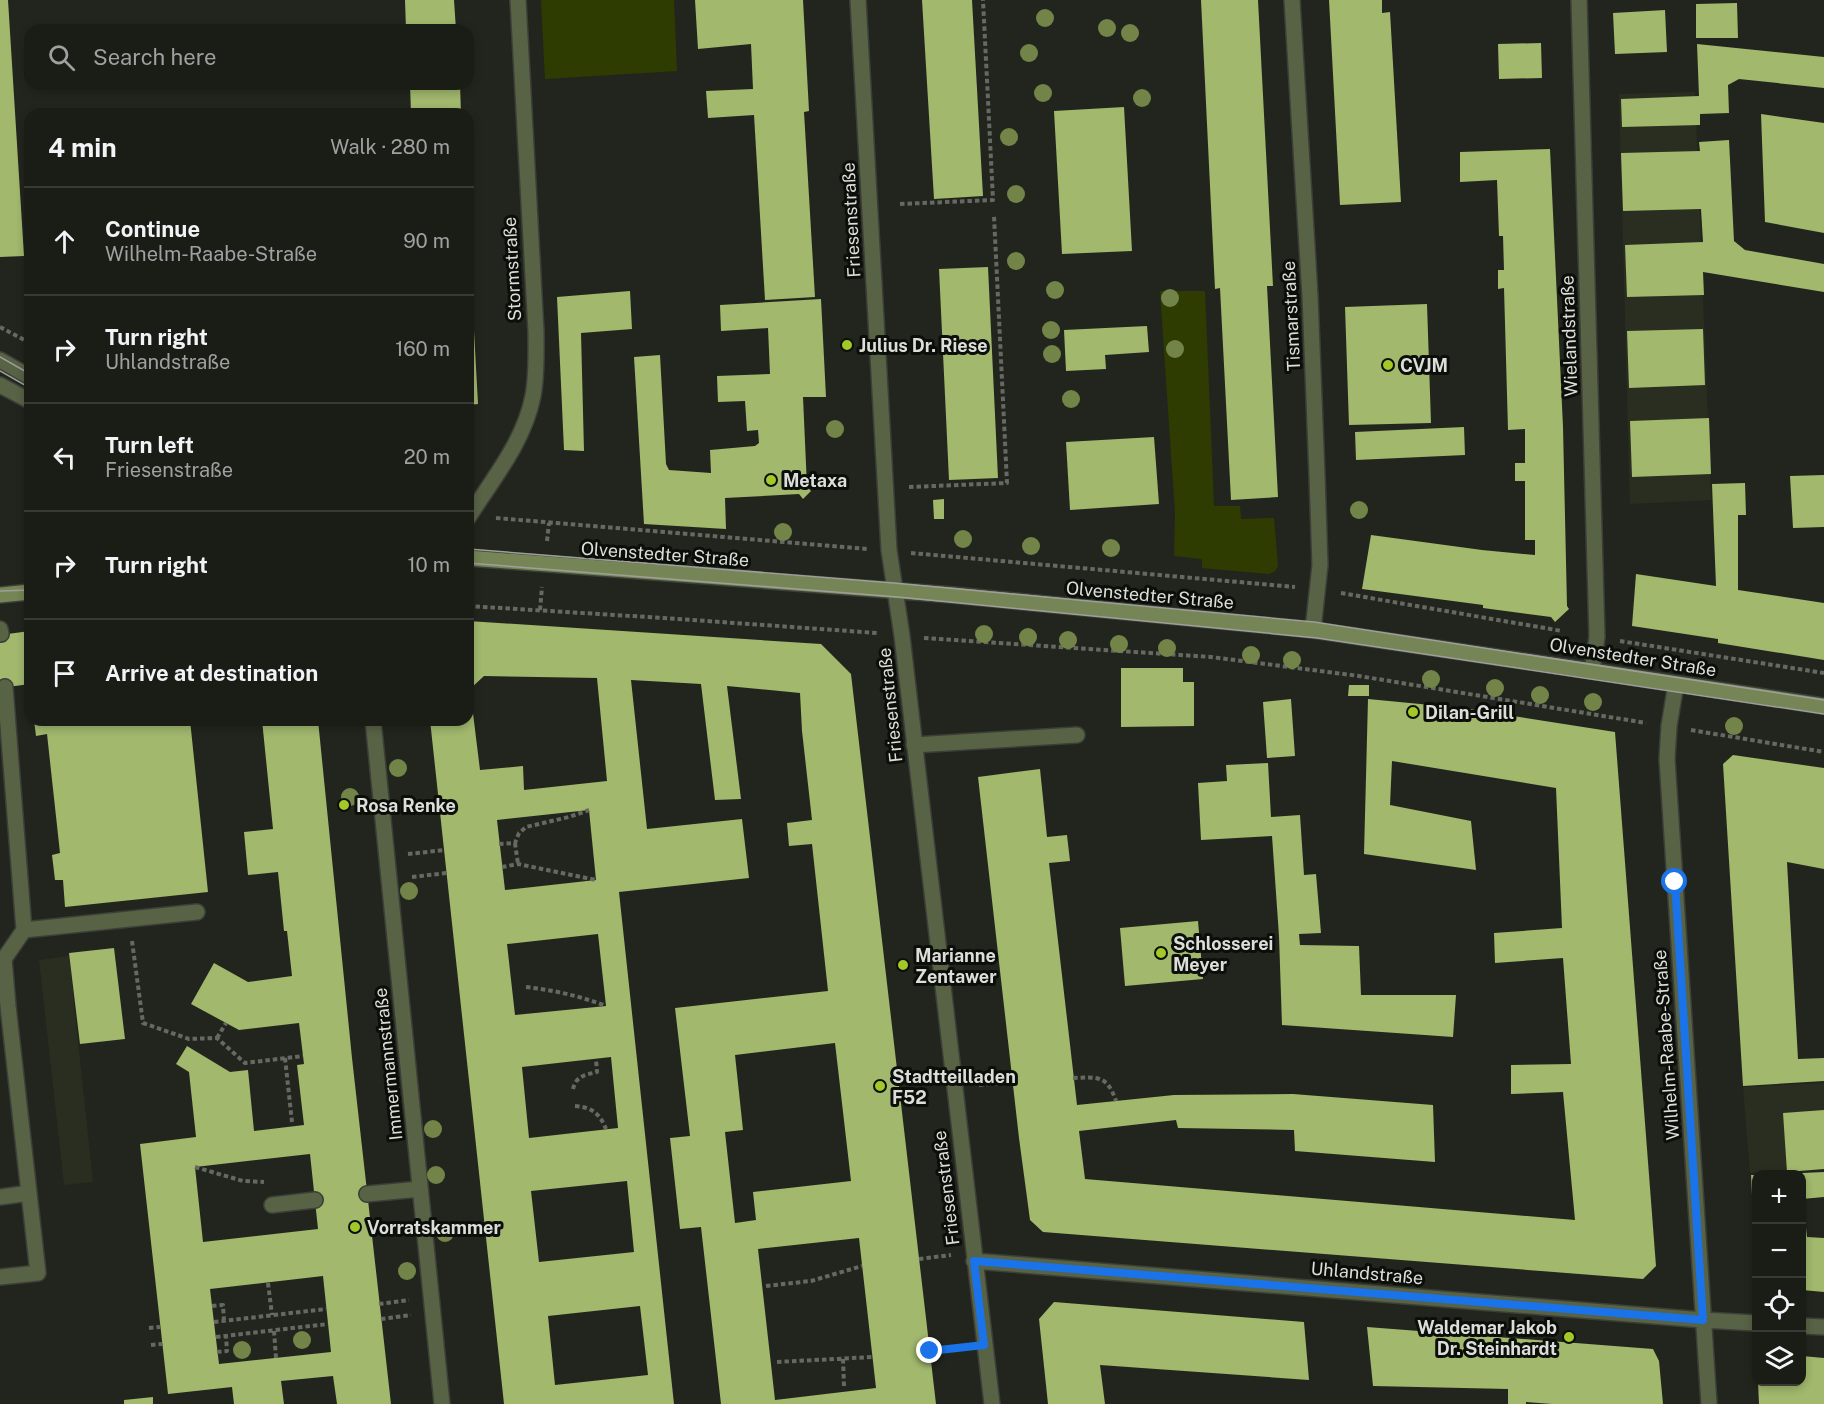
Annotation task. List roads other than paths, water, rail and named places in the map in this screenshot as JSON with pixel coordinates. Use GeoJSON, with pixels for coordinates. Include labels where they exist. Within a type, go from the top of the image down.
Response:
{"type":"FeatureCollection","features":[{"type":"Feature","properties":{"kind":"street","name":"Stormstraße"},"geometry":{"type":"LineString","coordinates":[[474,508],[514,445],[530,409],[534,389],[536,332],[518,0]]}},
{"type":"Feature","properties":{"kind":"street","name":"Friesenstraße"},"geometry":{"type":"LineString","coordinates":[[858,0],[889,550],[896,591],[992,1404]]}},
{"type":"Feature","properties":{"kind":"street","name":"Tismarstraße"},"geometry":{"type":"LineString","coordinates":[[1292,0],[1310,296],[1320,565],[1313,630]]}},
{"type":"Feature","properties":{"kind":"street","name":"Wielandstraße"},"geometry":{"type":"LineString","coordinates":[[1579,0],[1598,637],[1592,670]]}},
{"type":"Feature","properties":{"kind":"street"},"geometry":{"type":"LineString","coordinates":[[0,360],[24,373]]}},
{"type":"Feature","properties":{"kind":"street"},"geometry":{"type":"LineString","coordinates":[[0,385],[24,398]]}},
{"type":"Feature","properties":{"kind":"street","name":"Olvenstedter Straße"},"geometry":{"type":"LineString","coordinates":[[474,558],[896,591],[1313,630],[1824,706]]}},
{"type":"Feature","properties":{"kind":"street"},"geometry":{"type":"LineString","coordinates":[[0,595],[24,593]]}},
{"type":"Feature","properties":{"kind":"street"},"geometry":{"type":"LineString","coordinates":[[0,629],[0,634]]}},
{"type":"Feature","properties":{"kind":"street","name":"Wilhelm-Raabe-Straße"},"geometry":{"type":"LineString","coordinates":[[1676,684],[1668,726],[1667,759],[1709,1404]]}},
{"type":"Feature","properties":{"kind":"street"},"geometry":{"type":"LineString","coordinates":[[0,1277],[38,1273],[2,959],[24,930],[4,730],[5,687]]}},
{"type":"Feature","properties":{"kind":"street","name":"Immermannstraße"},"geometry":{"type":"LineString","coordinates":[[374,726],[442,1404]]}},
{"type":"Feature","properties":{"kind":"street"},"geometry":{"type":"LineString","coordinates":[[914,745],[1077,735]]}},
{"type":"Feature","properties":{"kind":"street"},"geometry":{"type":"LineString","coordinates":[[24,930],[197,912]]}},
{"type":"Feature","properties":{"kind":"street"},"geometry":{"type":"LineString","coordinates":[[367,1194],[420,1189]]}},
{"type":"Feature","properties":{"kind":"street"},"geometry":{"type":"LineString","coordinates":[[0,1197],[29,1193]]}},
{"type":"Feature","properties":{"kind":"street"},"geometry":{"type":"LineString","coordinates":[[272,1205],[315,1200]]}},
{"type":"Feature","properties":{"kind":"street","name":"Uhlandstraße"},"geometry":{"type":"LineString","coordinates":[[974,1256],[1752,1323]]}},
{"type":"Feature","properties":{"kind":"street"},"geometry":{"type":"LineString","coordinates":[[1806,1326],[1824,1327]]}},
{"type":"Feature","properties":{"kind":"tram line"},"geometry":{"type":"LineString","coordinates":[[0,357],[24,371]]}},
{"type":"Feature","properties":{"kind":"tram line"},"geometry":{"type":"LineString","coordinates":[[0,371],[24,385]]}},
{"type":"Feature","properties":{"kind":"tram line"},"geometry":{"type":"LineString","coordinates":[[474,549],[894,583],[1314,622],[1824,700]]}},
{"type":"Feature","properties":{"kind":"tram line"},"geometry":{"type":"LineString","coordinates":[[474,563],[898,597],[1317,638],[1824,714]]}},
{"type":"Feature","properties":{"kind":"tram line"},"geometry":{"type":"LineString","coordinates":[[0,591],[24,590]]}},
{"type":"Feature","properties":{"kind":"place","name":"Julius Dr. Riese"},"geometry":{"type":"Point","coordinates":[847,345]}},
{"type":"Feature","properties":{"kind":"place","name":"CVJM"},"geometry":{"type":"Point","coordinates":[1388,365]}},
{"type":"Feature","properties":{"kind":"place","name":"Metaxa"},"geometry":{"type":"Point","coordinates":[771,480]}},
{"type":"Feature","properties":{"kind":"place","name":"Dilan-Grill"},"geometry":{"type":"Point","coordinates":[1413,712]}},
{"type":"Feature","properties":{"kind":"place","name":"Rosa Renke"},"geometry":{"type":"Point","coordinates":[344,805]}},
{"type":"Feature","properties":{"kind":"place","name":"Schlosserei Meyer"},"geometry":{"type":"Point","coordinates":[1161,953]}},
{"type":"Feature","properties":{"kind":"place","name":"Marianne Zentawer"},"geometry":{"type":"Point","coordinates":[903,965]}},
{"type":"Feature","properties":{"kind":"place","name":"Stadtteilladen F52"},"geometry":{"type":"Point","coordinates":[880,1086]}},
{"type":"Feature","properties":{"kind":"place","name":"Vorratskammer"},"geometry":{"type":"Point","coordinates":[355,1227]}},
{"type":"Feature","properties":{"kind":"place","name":"Waldemar Jakob Dr. Steinhardt"},"geometry":{"type":"Point","coordinates":[1569,1337]}}]}
